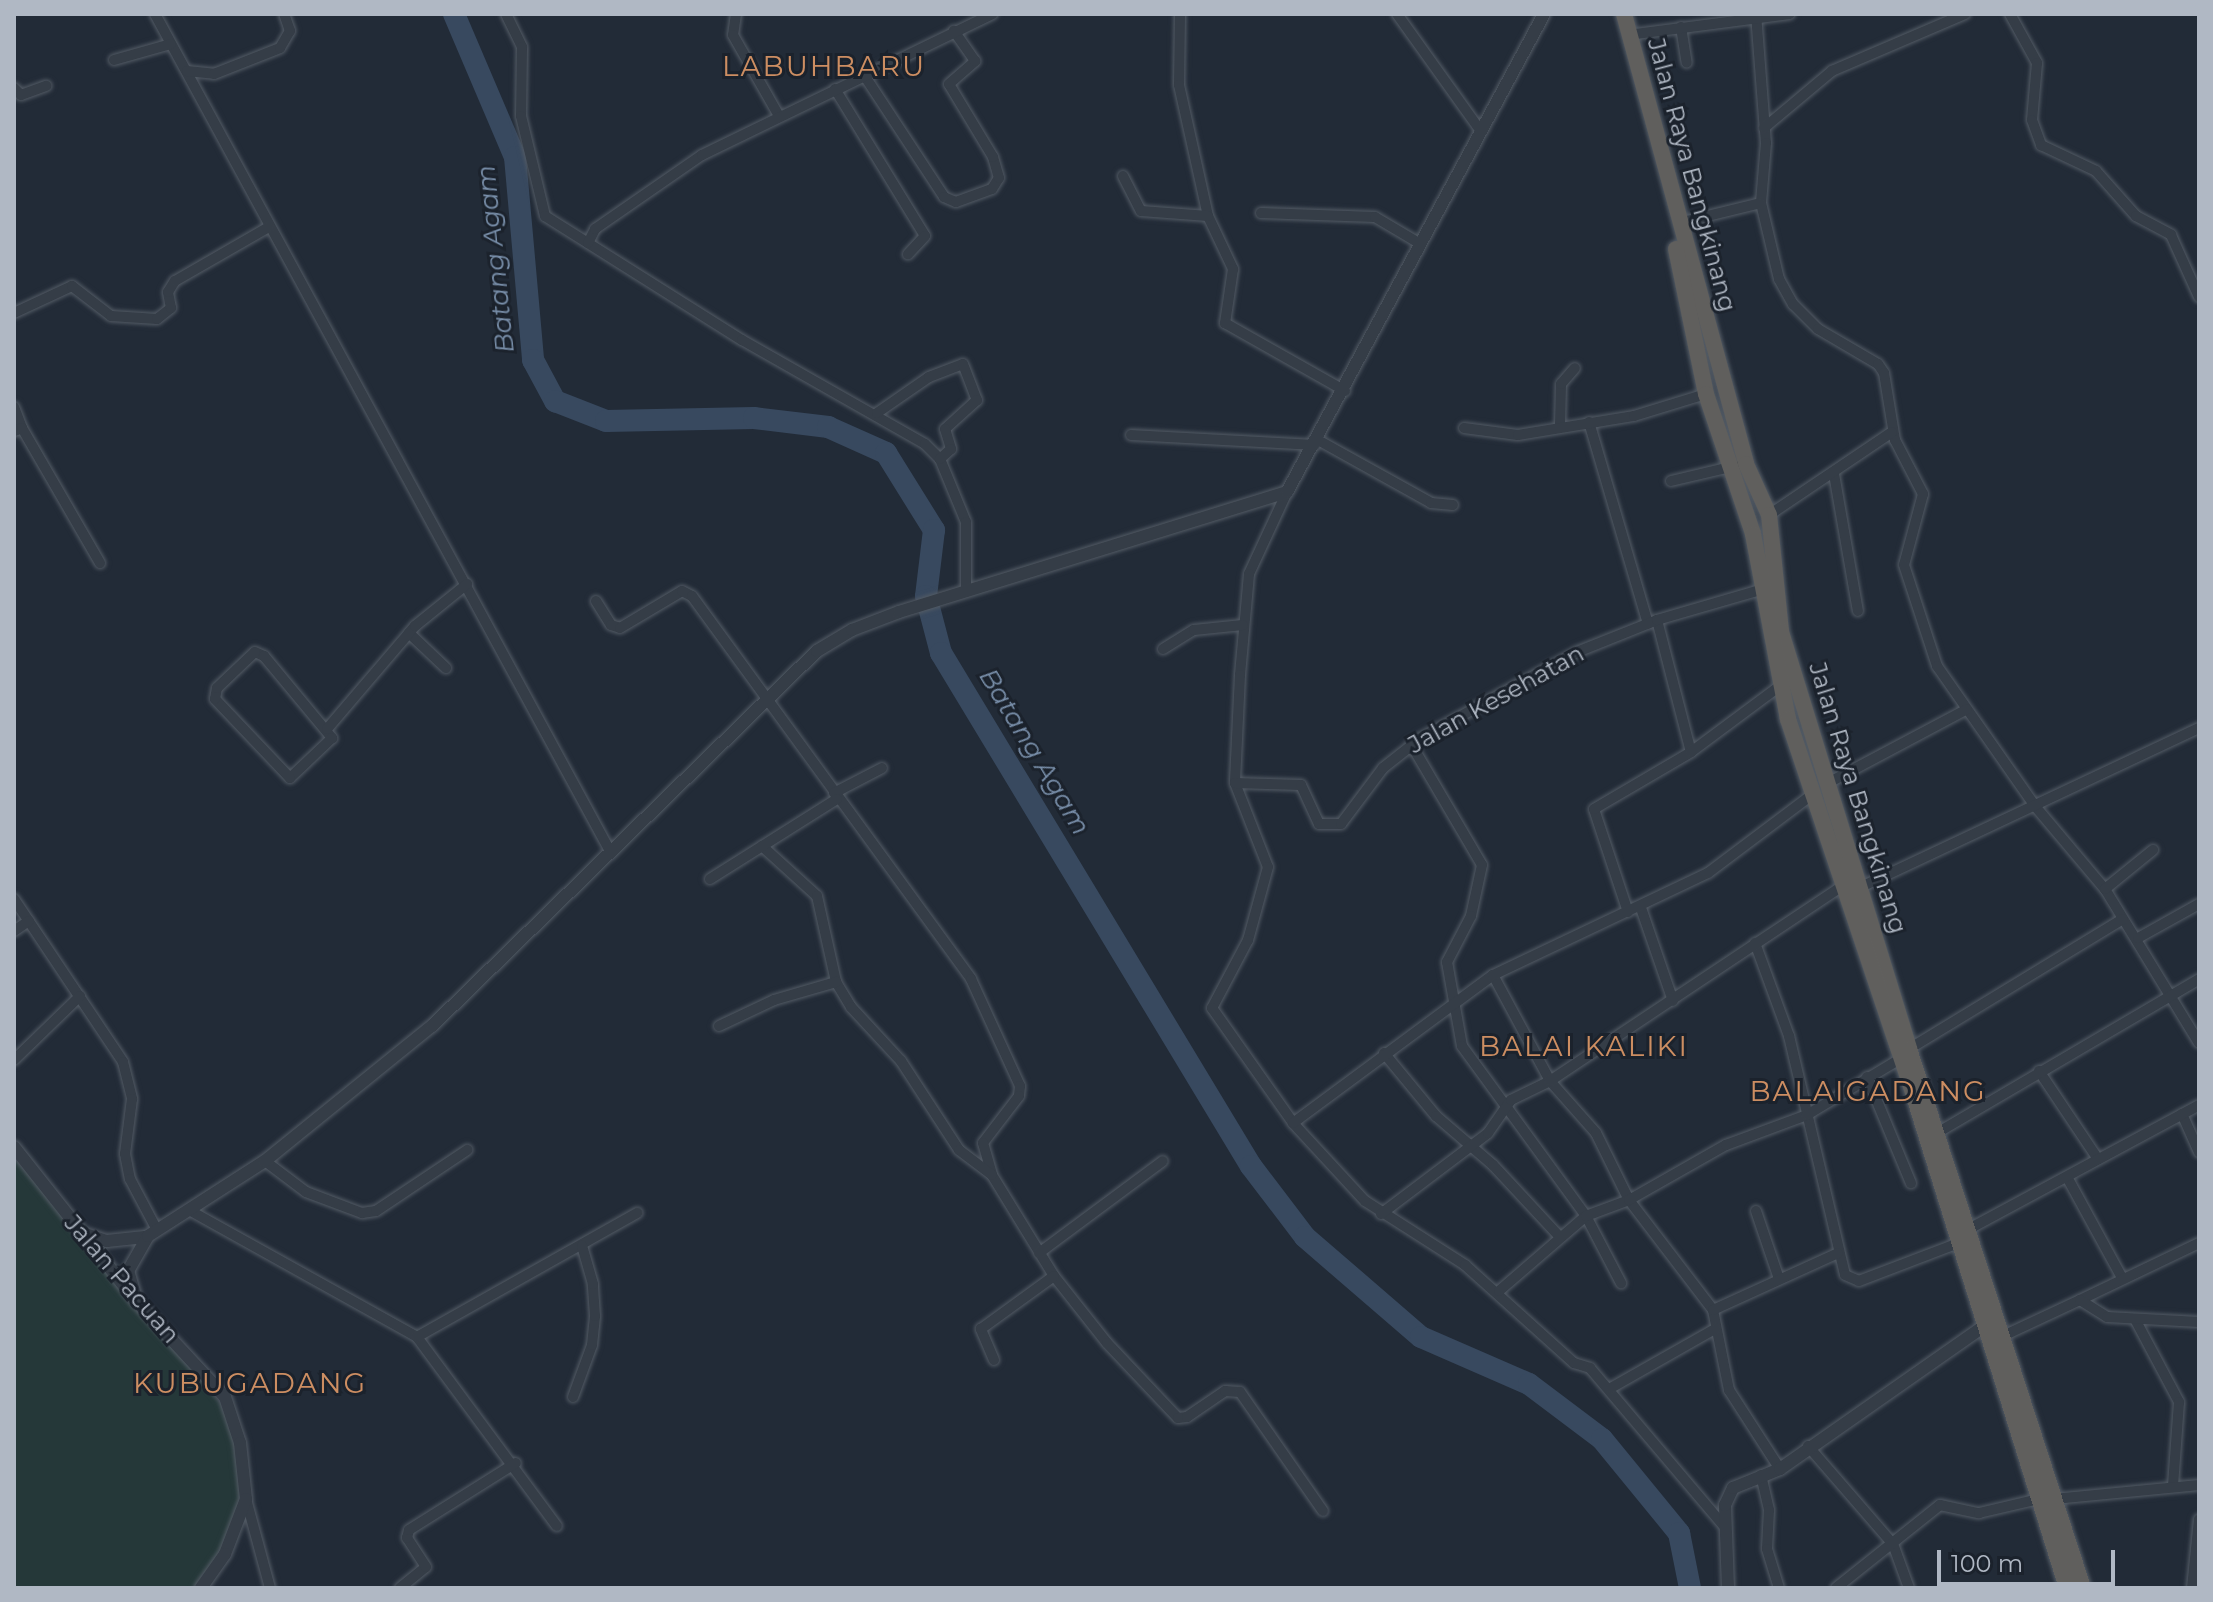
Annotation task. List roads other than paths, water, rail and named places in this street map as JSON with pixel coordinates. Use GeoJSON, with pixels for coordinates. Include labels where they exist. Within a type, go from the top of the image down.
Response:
{"type":"FeatureCollection","features":[{"type":"Feature","properties":{"kind":"highway","name":"Jalan Raya Bangkinang"},"geometry":{"type":"LineString","coordinates":[[1617,14],[1739,465],[1760,590],[1788,719],[1821,788]]}},
{"type":"Feature","properties":{"kind":"highway","name":"Jalan Raya Bangkinang"},"geometry":{"type":"LineString","coordinates":[[1624,14],[1679,223],[1706,394],[1739,465],[1769,515],[1781,632],[1806,715],[1821,788],[1900,1033],[1904,1054],[1937,1133],[1965,1235],[1983,1327],[2046,1499],[2083,1588]]}},
{"type":"Feature","properties":{"kind":"highway"},"geometry":{"type":"LineString","coordinates":[[1788,719],[1806,715]]}},
{"type":"Feature","properties":{"kind":"highway","name":"Jalan Raya Bangkinang"},"geometry":{"type":"LineString","coordinates":[[1918,1090],[1965,1235],[2003,1336],[2067,1588]]}},
{"type":"Feature","properties":{"kind":"street"},"geometry":{"type":"LineString","coordinates":[[155,14],[610,851]]}},
{"type":"Feature","properties":{"kind":"street"},"geometry":{"type":"LineString","coordinates":[[187,71],[214,74],[280,48],[290,31],[284,14]]}},
{"type":"Feature","properties":{"kind":"street"},"geometry":{"type":"LineString","coordinates":[[506,14],[522,47],[521,116],[539,202],[545,216],[590,237],[742,340],[881,409],[943,456]]}},
{"type":"Feature","properties":{"kind":"street"},"geometry":{"type":"LineString","coordinates":[[736,14],[733,35],[779,116]]}},
{"type":"Feature","properties":{"kind":"street"},"geometry":{"type":"LineString","coordinates":[[590,237],[691,161],[993,14]]}},
{"type":"Feature","properties":{"kind":"street"},"geometry":{"type":"LineString","coordinates":[[1180,14],[1179,85],[1208,216],[1233,269],[1225,323],[1345,391]]}},
{"type":"Feature","properties":{"kind":"street"},"geometry":{"type":"LineString","coordinates":[[1397,14],[1480,130]]}},
{"type":"Feature","properties":{"kind":"street"},"geometry":{"type":"LineString","coordinates":[[1544,14],[1419,243],[1345,391],[1287,492],[1249,574],[1243,625],[1235,783],[1268,867],[1248,940],[1216,994],[1212,1008],[1293,1123],[1384,1211],[1503,1288],[1574,1363],[1590,1368],[1608,1385],[1723,1525]]}},
{"type":"Feature","properties":{"kind":"street"},"geometry":{"type":"LineString","coordinates":[[1628,35],[1790,14]]}},
{"type":"Feature","properties":{"kind":"street"},"geometry":{"type":"LineString","coordinates":[[1764,128],[1832,71],[1965,14]]}},
{"type":"Feature","properties":{"kind":"street"},"geometry":{"type":"LineString","coordinates":[[2010,14],[2037,63],[2032,120],[2041,145],[2096,171],[2136,216],[2171,235],[2199,297]]}},
{"type":"Feature","properties":{"kind":"street"},"geometry":{"type":"LineString","coordinates":[[1756,16],[1764,128],[1761,203],[1779,279],[1793,304],[1818,329],[1878,364],[1884,373],[1892,432],[1924,500],[1905,545],[1911,598],[1937,666],[2035,806],[2105,889],[2173,994],[2199,1043]]}},
{"type":"Feature","properties":{"kind":"street"},"geometry":{"type":"LineString","coordinates":[[1681,27],[1687,63]]}},
{"type":"Feature","properties":{"kind":"street"},"geometry":{"type":"LineString","coordinates":[[864,75],[948,201],[992,189],[999,178],[991,151],[949,84],[975,61],[954,31]]}},
{"type":"Feature","properties":{"kind":"street"},"geometry":{"type":"LineString","coordinates":[[114,60],[171,44]]}},
{"type":"Feature","properties":{"kind":"street"},"geometry":{"type":"LineString","coordinates":[[14,88],[21,95],[46,86]]}},
{"type":"Feature","properties":{"kind":"street"},"geometry":{"type":"LineString","coordinates":[[835,89],[925,236],[908,254]]}},
{"type":"Feature","properties":{"kind":"street"},"geometry":{"type":"LineString","coordinates":[[1123,176],[1141,211],[1208,216]]}},
{"type":"Feature","properties":{"kind":"street"},"geometry":{"type":"LineString","coordinates":[[1679,223],[1761,203]]}},
{"type":"Feature","properties":{"kind":"street"},"geometry":{"type":"LineString","coordinates":[[1261,213],[1375,217],[1419,243]]}},
{"type":"Feature","properties":{"kind":"street"},"geometry":{"type":"LineString","coordinates":[[14,313],[72,286],[111,316],[157,319],[171,308],[168,292],[175,281],[269,227]]}},
{"type":"Feature","properties":{"kind":"street"},"geometry":{"type":"LineString","coordinates":[[881,409],[929,377],[963,364],[977,400],[945,429],[943,456],[966,522],[963,591]]}},
{"type":"Feature","properties":{"kind":"street"},"geometry":{"type":"LineString","coordinates":[[1560,425],[1561,384],[1575,368]]}},
{"type":"Feature","properties":{"kind":"street"},"geometry":{"type":"LineString","coordinates":[[1464,428],[1518,435],[1560,425],[1634,416],[1706,394]]}},
{"type":"Feature","properties":{"kind":"street"},"geometry":{"type":"LineString","coordinates":[[14,407],[18,430],[100,563]]}},
{"type":"Feature","properties":{"kind":"street"},"geometry":{"type":"LineString","coordinates":[[1589,422],[1691,752]]}},
{"type":"Feature","properties":{"kind":"street"},"geometry":{"type":"LineString","coordinates":[[1769,515],[1892,432]]}},
{"type":"Feature","properties":{"kind":"street"},"geometry":{"type":"LineString","coordinates":[[1131,435],[1316,442],[1431,503],[1453,505]]}},
{"type":"Feature","properties":{"kind":"street"},"geometry":{"type":"LineString","coordinates":[[1671,481],[1739,465]]}},
{"type":"Feature","properties":{"kind":"street"},"geometry":{"type":"LineString","coordinates":[[1834,474],[1858,611]]}},
{"type":"Feature","properties":{"kind":"street"},"geometry":{"type":"LineString","coordinates":[[81,1232],[107,1241],[152,1233],[265,1161],[432,1026],[817,651],[852,630],[899,612],[1287,492]]}},
{"type":"Feature","properties":{"kind":"street"},"geometry":{"type":"LineString","coordinates":[[327,729],[409,633],[467,584]]}},
{"type":"Feature","properties":{"kind":"street","name":"Jalan Kesehatan"},"geometry":{"type":"LineString","coordinates":[[1235,783],[1301,785],[1319,824],[1341,824],[1383,768],[1411,744],[1577,652],[1652,622],[1760,590]]}},
{"type":"Feature","properties":{"kind":"street"},"geometry":{"type":"LineString","coordinates":[[596,601],[611,625],[620,628],[686,591],[963,964],[1019,1081],[1019,1096],[984,1138],[992,1175],[1054,1276],[1107,1343],[1178,1418],[1187,1417],[1225,1391],[1240,1392],[1323,1511]]}},
{"type":"Feature","properties":{"kind":"street"},"geometry":{"type":"LineString","coordinates":[[1163,649],[1194,630],[1243,625]]}},
{"type":"Feature","properties":{"kind":"street"},"geometry":{"type":"LineString","coordinates":[[409,633],[446,668]]}},
{"type":"Feature","properties":{"kind":"street"},"geometry":{"type":"LineString","coordinates":[[259,653],[327,729],[332,738],[325,750],[286,778],[219,706],[217,688],[251,654],[259,653]]}},
{"type":"Feature","properties":{"kind":"street"},"geometry":{"type":"LineString","coordinates":[[1628,912],[1593,811],[1691,752],[1780,686]]}},
{"type":"Feature","properties":{"kind":"street"},"geometry":{"type":"LineString","coordinates":[[1293,1123],[1454,1000],[1493,975],[1641,908],[1712,871],[1821,788],[1967,709]]}},
{"type":"Feature","properties":{"kind":"street"},"geometry":{"type":"LineString","coordinates":[[1384,1211],[1472,1146],[1505,1107],[1673,1001],[1755,943],[1852,886],[2035,806],[2199,728]]}},
{"type":"Feature","properties":{"kind":"street"},"geometry":{"type":"LineString","coordinates":[[1411,744],[1482,865],[1471,916],[1447,962],[1462,1046],[1586,1216],[1621,1283]]}},
{"type":"Feature","properties":{"kind":"street"},"geometry":{"type":"LineString","coordinates":[[710,879],[882,768]]}},
{"type":"Feature","properties":{"kind":"street"},"geometry":{"type":"LineString","coordinates":[[762,846],[817,896],[836,982],[851,1007],[901,1061],[959,1150],[992,1175]]}},
{"type":"Feature","properties":{"kind":"street"},"geometry":{"type":"LineString","coordinates":[[2105,889],[2153,850]]}},
{"type":"Feature","properties":{"kind":"street"},"geometry":{"type":"LineString","coordinates":[[14,899],[123,1062],[130,1084],[125,1154],[130,1179],[152,1233]]}},
{"type":"Feature","properties":{"kind":"street"},"geometry":{"type":"LineString","coordinates":[[2138,938],[2199,904]]}},
{"type":"Feature","properties":{"kind":"street"},"geometry":{"type":"LineString","coordinates":[[1641,908],[1673,1001]]}},
{"type":"Feature","properties":{"kind":"street"},"geometry":{"type":"LineString","coordinates":[[1503,1288],[1558,1235],[1586,1216],[1629,1200],[1726,1145],[1807,1115],[2123,919]]}},
{"type":"Feature","properties":{"kind":"street"},"geometry":{"type":"LineString","coordinates":[[14,931],[29,921]]}},
{"type":"Feature","properties":{"kind":"street"},"geometry":{"type":"LineString","coordinates":[[1755,943],[1789,1036],[1838,1253],[1845,1275],[1859,1281],[1965,1235],[2199,1105]]}},
{"type":"Feature","properties":{"kind":"street"},"geometry":{"type":"LineString","coordinates":[[1493,975],[1550,1081],[1596,1133],[1629,1200],[1713,1310],[1729,1390],[1780,1469]]}},
{"type":"Feature","properties":{"kind":"street"},"geometry":{"type":"LineString","coordinates":[[1937,1133],[2199,979]]}},
{"type":"Feature","properties":{"kind":"street"},"geometry":{"type":"LineString","coordinates":[[719,1026],[774,1000],[836,982]]}},
{"type":"Feature","properties":{"kind":"street"},"geometry":{"type":"LineString","coordinates":[[14,1060],[80,996]]}},
{"type":"Feature","properties":{"kind":"street"},"geometry":{"type":"LineString","coordinates":[[1384,1053],[1436,1116],[1472,1146],[1558,1235]]}},
{"type":"Feature","properties":{"kind":"street"},"geometry":{"type":"LineString","coordinates":[[2039,1071],[2098,1159]]}},
{"type":"Feature","properties":{"kind":"street"},"geometry":{"type":"LineString","coordinates":[[1867,1077],[1911,1183]]}},
{"type":"Feature","properties":{"kind":"street"},"geometry":{"type":"LineString","coordinates":[[2182,1114],[2199,1152]]}},
{"type":"Feature","properties":{"kind":"street","name":"Jalan Pacuan"},"geometry":{"type":"LineString","coordinates":[[14,1147],[137,1302],[225,1397],[240,1443],[246,1499],[229,1547],[201,1588]]}},
{"type":"Feature","properties":{"kind":"street"},"geometry":{"type":"LineString","coordinates":[[265,1161],[306,1192],[362,1213],[376,1211],[467,1150]]}},
{"type":"Feature","properties":{"kind":"street"},"geometry":{"type":"LineString","coordinates":[[1039,1253],[1163,1161]]}},
{"type":"Feature","properties":{"kind":"street"},"geometry":{"type":"LineString","coordinates":[[2067,1177],[2122,1278]]}},
{"type":"Feature","properties":{"kind":"street"},"geometry":{"type":"LineString","coordinates":[[189,1210],[417,1337],[516,1463],[557,1526]]}},
{"type":"Feature","properties":{"kind":"street"},"geometry":{"type":"LineString","coordinates":[[1756,1211],[1779,1279]]}},
{"type":"Feature","properties":{"kind":"street"},"geometry":{"type":"LineString","coordinates":[[417,1337],[637,1213]]}},
{"type":"Feature","properties":{"kind":"street"},"geometry":{"type":"LineString","coordinates":[[137,1302],[128,1271],[152,1233]]}},
{"type":"Feature","properties":{"kind":"street"},"geometry":{"type":"LineString","coordinates":[[2003,1336],[2199,1243]]}},
{"type":"Feature","properties":{"kind":"street"},"geometry":{"type":"LineString","coordinates":[[573,1397],[592,1345],[595,1316],[593,1284],[582,1246]]}},
{"type":"Feature","properties":{"kind":"street"},"geometry":{"type":"LineString","coordinates":[[1713,1310],[1838,1253]]}},
{"type":"Feature","properties":{"kind":"street"},"geometry":{"type":"LineString","coordinates":[[994,1360],[981,1329],[1054,1276]]}},
{"type":"Feature","properties":{"kind":"street"},"geometry":{"type":"LineString","coordinates":[[2080,1300],[2107,1317],[2136,1321],[2199,1322]]}},
{"type":"Feature","properties":{"kind":"street"},"geometry":{"type":"LineString","coordinates":[[2136,1321],[2179,1402],[2173,1486]]}},
{"type":"Feature","properties":{"kind":"street"},"geometry":{"type":"LineString","coordinates":[[1728,1588],[1723,1525],[1727,1496],[1761,1475],[1780,1469],[1808,1446],[1983,1327]]}},
{"type":"Feature","properties":{"kind":"street"},"geometry":{"type":"LineString","coordinates":[[1608,1385],[1715,1329]]}},
{"type":"Feature","properties":{"kind":"street"},"geometry":{"type":"LineString","coordinates":[[1808,1446],[1893,1544],[1909,1588]]}},
{"type":"Feature","properties":{"kind":"street"},"geometry":{"type":"LineString","coordinates":[[400,1588],[427,1566],[407,1538],[409,1530],[516,1463]]}},
{"type":"Feature","properties":{"kind":"street"},"geometry":{"type":"LineString","coordinates":[[1761,1475],[1769,1510],[1767,1549],[1779,1588]]}},
{"type":"Feature","properties":{"kind":"street"},"geometry":{"type":"LineString","coordinates":[[1836,1588],[1850,1583],[1940,1505],[1979,1513],[2046,1499],[2199,1485]]}},
{"type":"Feature","properties":{"kind":"street"},"geometry":{"type":"LineString","coordinates":[[246,1499],[270,1588]]}},
{"type":"Feature","properties":{"kind":"street"},"geometry":{"type":"LineString","coordinates":[[2192,1588],[2199,1519]]}},
{"type":"Feature","properties":{"kind":"waterway","name":"Batang Agam"},"geometry":{"type":"LineString","coordinates":[[454,14],[515,157],[533,360],[555,401],[606,421],[754,418],[828,427],[886,453],[934,530],[926,596],[941,653],[1251,1166],[1305,1237],[1421,1337],[1529,1384],[1602,1439],[1679,1533],[1690,1588]]}},
{"type":"Feature","properties":{"kind":"district","name":"LABUHBARU"},"geometry":{"type":"Point","coordinates":[824,66]}},
{"type":"Feature","properties":{"kind":"district","name":"BALAI KALIKI"},"geometry":{"type":"Point","coordinates":[1584,1046]}},
{"type":"Feature","properties":{"kind":"district","name":"BALAIGADANG"},"geometry":{"type":"Point","coordinates":[1868,1091]}},
{"type":"Feature","properties":{"kind":"district","name":"KUBUGADANG"},"geometry":{"type":"Point","coordinates":[250,1383]}}]}
